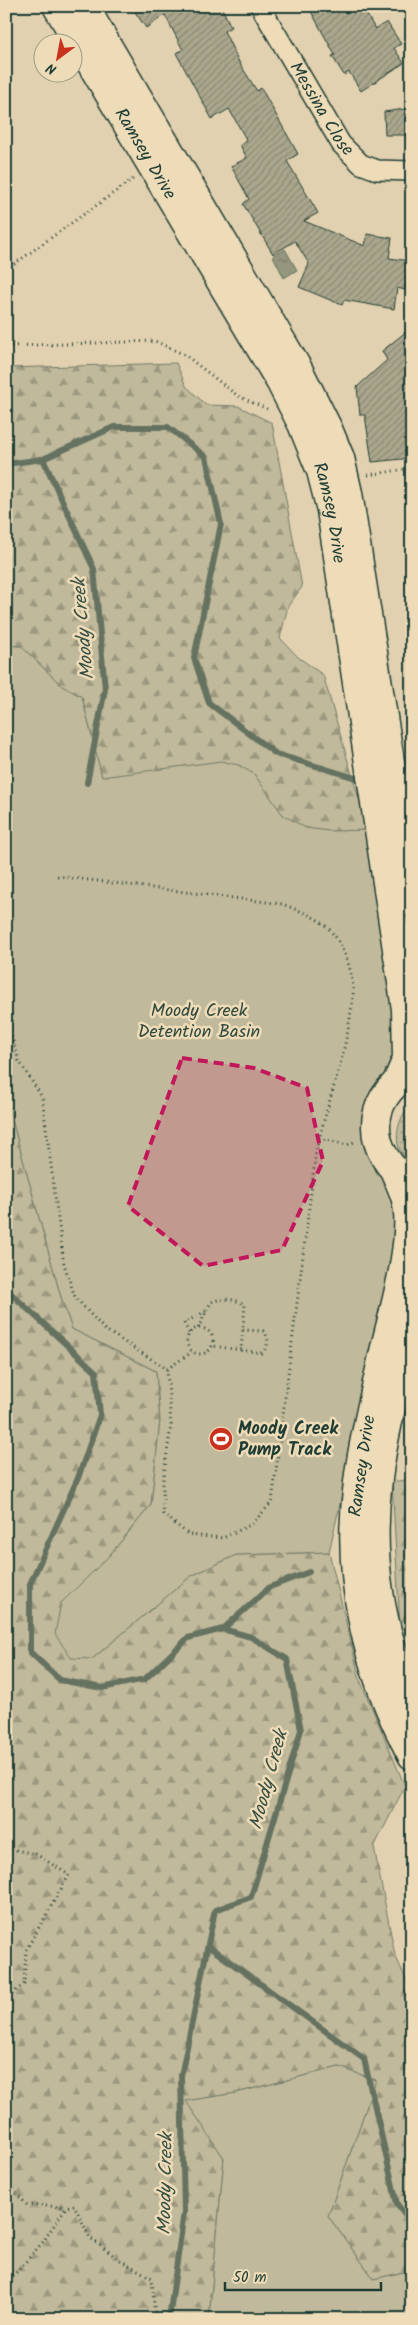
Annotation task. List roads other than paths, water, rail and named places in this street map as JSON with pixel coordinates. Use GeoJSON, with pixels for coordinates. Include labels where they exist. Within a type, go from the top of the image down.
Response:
{"type":"FeatureCollection","features":[{"type":"Feature","properties":{"kind":"main road","name":"Ramsey Drive"},"geometry":{"type":"LineString","coordinates":[[57,6],[280,381],[302,424],[321,470],[338,547],[406,1009],[407,1059],[404,1078],[383,1098],[376,1116],[376,1137],[396,1169],[406,1200],[408,1241],[360,1465],[355,1530],[356,1569],[367,1642],[380,1686],[397,1728],[412,1755]]}},
{"type":"Feature","properties":{"kind":"main road","name":"Ramsey Drive"},"geometry":{"type":"LineString","coordinates":[[84,6],[298,369],[315,400],[340,458],[357,538],[412,902]]}},
{"type":"Feature","properties":{"kind":"main road","name":"Ramsey Drive"},"geometry":{"type":"LineString","coordinates":[[412,1324],[378,1478],[374,1546],[378,1594],[390,1646],[412,1704]]}},
{"type":"Feature","properties":{"kind":"street","name":"Messina Close"},"geometry":{"type":"LineString","coordinates":[[260,6],[341,144],[361,164],[377,170],[412,171]]}},
{"type":"Feature","properties":{"kind":"water"},"geometry":{"type":"Polygon","coordinates":[[[285,249],[297,270],[284,278],[273,256],[285,249]]]}},
{"type":"Feature","properties":{"kind":"waterway"},"geometry":{"type":"LineString","coordinates":[[6,464],[43,459],[114,427],[168,427],[206,457],[221,524],[194,658],[209,703],[276,754],[359,779]]}},
{"type":"Feature","properties":{"kind":"waterway","name":"Moody Creek"},"geometry":{"type":"LineString","coordinates":[[40,459],[43,459],[94,569],[105,689],[87,783]]}},
{"type":"Feature","properties":{"kind":"waterway","name":"Moody Creek"},"geometry":{"type":"LineString","coordinates":[[6,1289],[96,1372],[100,1415],[78,1478],[30,1584],[30,1652],[60,1680],[102,1688],[145,1679],[188,1638],[223,1629],[251,1637],[287,1659],[301,1730],[251,1897],[215,1910],[181,2076],[184,2212],[169,2319]]}},
{"type":"Feature","properties":{"kind":"waterway"},"geometry":{"type":"LineString","coordinates":[[223,1629],[270,1587],[309,1572]]}},
{"type":"Feature","properties":{"kind":"waterway"},"geometry":{"type":"LineString","coordinates":[[208,1946],[364,2059],[397,2204],[412,2223]]}},
{"type":"Feature","properties":{"kind":"place","name":"Moody Creek Pump Track"},"geometry":{"type":"Point","coordinates":[221,1439]}},
{"type":"Feature","properties":{"kind":"park label","name":"Moody Creek Detention Basin"},"geometry":{"type":"Point","coordinates":[199,1021]}}]}
